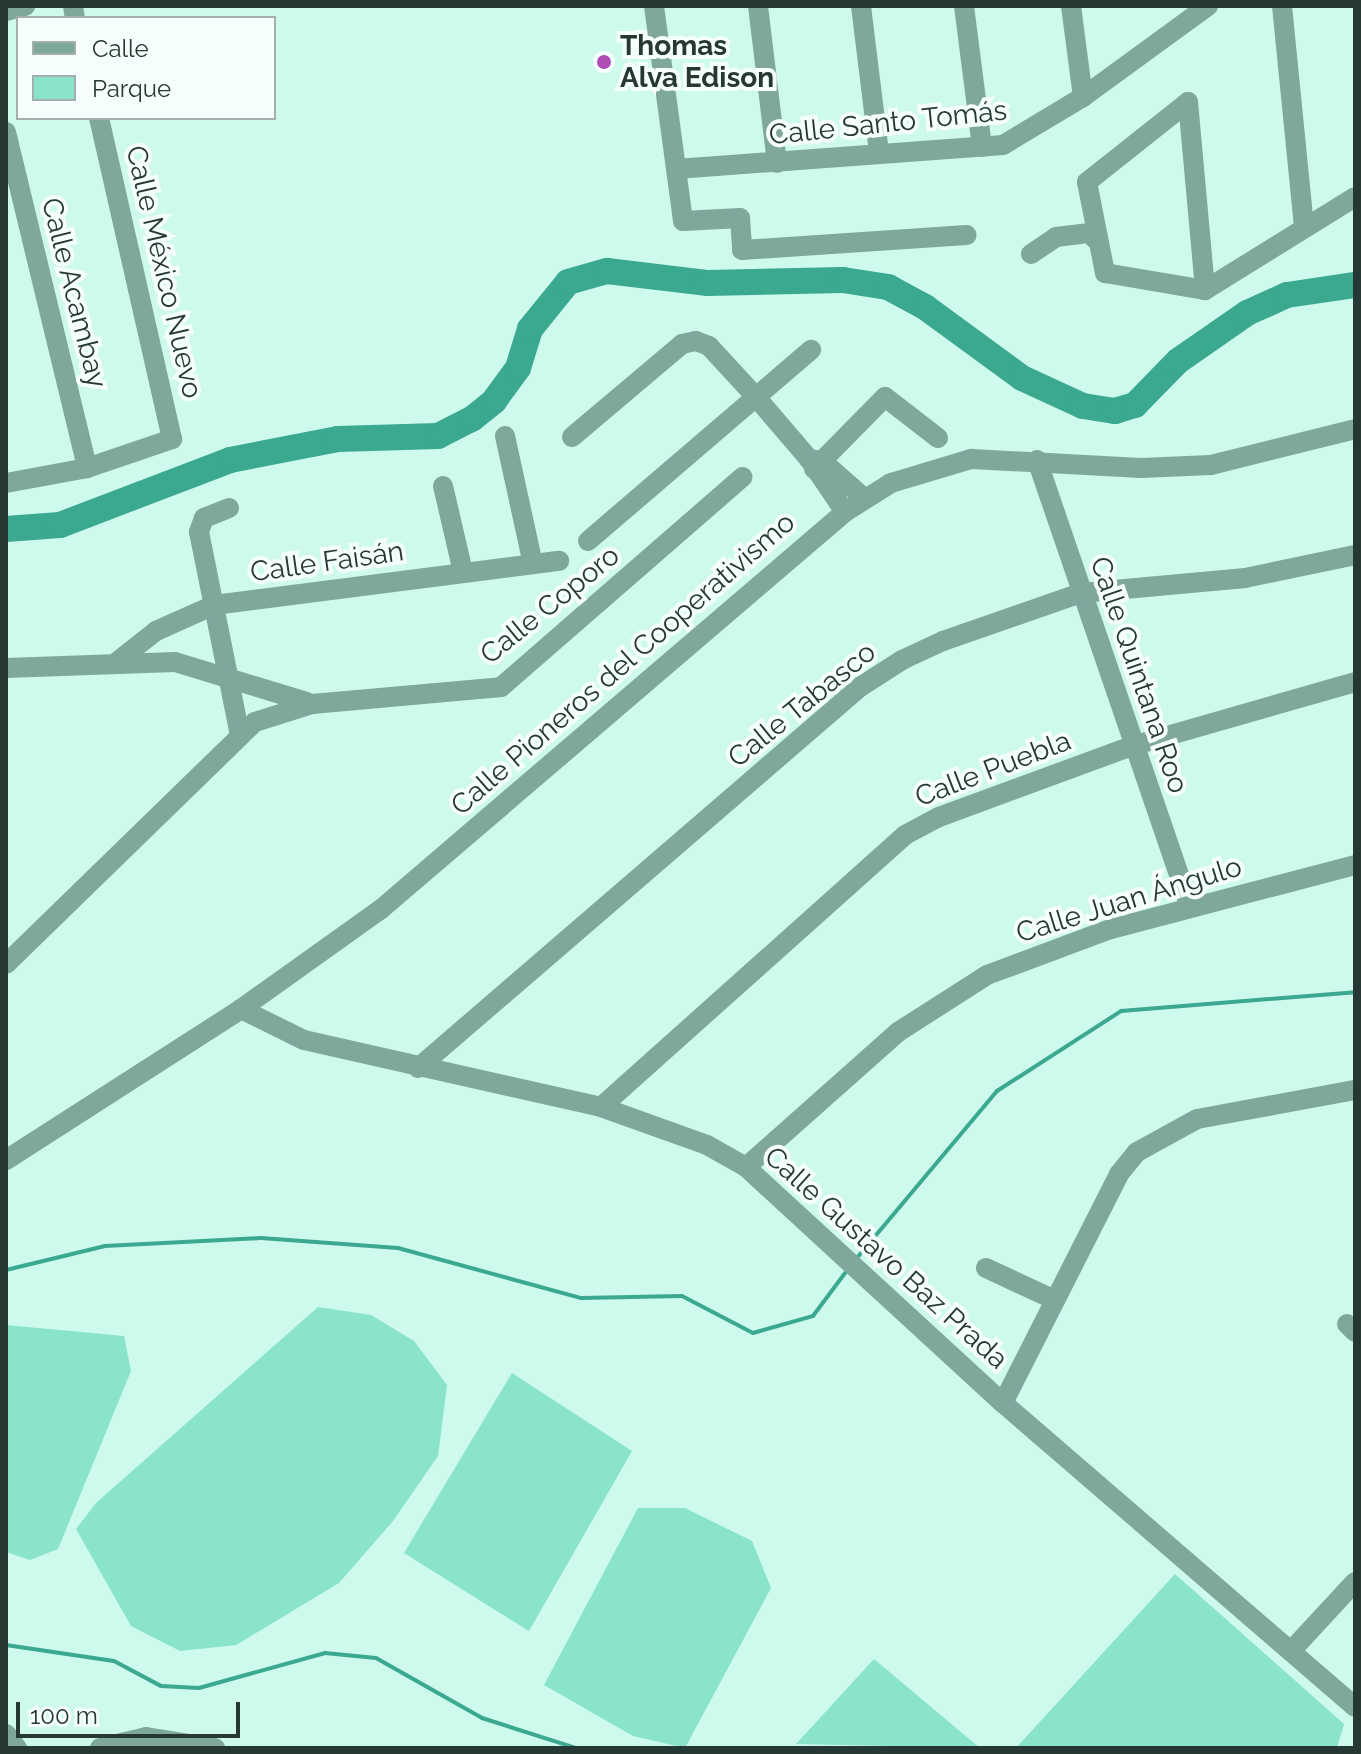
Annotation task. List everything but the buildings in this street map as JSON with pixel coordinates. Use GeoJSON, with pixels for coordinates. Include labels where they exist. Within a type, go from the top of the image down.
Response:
{"type":"FeatureCollection","features":[{"type":"Feature","properties":{"kind":"street"},"geometry":{"type":"LineString","coordinates":[[6,11],[25,6]]}},
{"type":"Feature","properties":{"kind":"street"},"geometry":{"type":"LineString","coordinates":[[654,6],[683,221],[740,218],[742,250],[967,235]]}},
{"type":"Feature","properties":{"kind":"street"},"geometry":{"type":"LineString","coordinates":[[758,6],[777,163]]}},
{"type":"Feature","properties":{"kind":"street"},"geometry":{"type":"LineString","coordinates":[[861,6],[879,153]]}},
{"type":"Feature","properties":{"kind":"street"},"geometry":{"type":"LineString","coordinates":[[964,6],[982,147]]}},
{"type":"Feature","properties":{"kind":"street"},"geometry":{"type":"LineString","coordinates":[[1071,6],[1083,97]]}},
{"type":"Feature","properties":{"kind":"street","name":"Calle Santo Tomás"},"geometry":{"type":"LineString","coordinates":[[676,169],[982,147],[1023,138],[1083,97],[1180,15],[1208,6]]}},
{"type":"Feature","properties":{"kind":"street"},"geometry":{"type":"LineString","coordinates":[[1282,6],[1304,226]]}},
{"type":"Feature","properties":{"kind":"street"},"geometry":{"type":"LineString","coordinates":[[1205,290],[1188,102],[1087,182],[1095,239],[1105,273],[1205,290],[1355,197]]}},
{"type":"Feature","properties":{"kind":"street","name":"Calle México Nuevo"},"geometry":{"type":"LineString","coordinates":[[87,468],[172,439],[99,120]]}},
{"type":"Feature","properties":{"kind":"street","name":"Calle Acambay"},"geometry":{"type":"LineString","coordinates":[[6,132],[87,468]]}},
{"type":"Feature","properties":{"kind":"street"},"geometry":{"type":"LineString","coordinates":[[1031,254],[1092,214]]}},
{"type":"Feature","properties":{"kind":"street"},"geometry":{"type":"LineString","coordinates":[[1056,237],[1090,233],[1095,239]]}},
{"type":"Feature","properties":{"kind":"street"},"geometry":{"type":"LineString","coordinates":[[572,437],[682,344],[709,346],[815,463],[845,512]]}},
{"type":"Feature","properties":{"kind":"street"},"geometry":{"type":"LineString","coordinates":[[588,541],[811,350]]}},
{"type":"Feature","properties":{"kind":"street"},"geometry":{"type":"LineString","coordinates":[[815,463],[885,397],[938,438]]}},
{"type":"Feature","properties":{"kind":"street","name":"Calle Pioneros del Cooperativismo"},"geometry":{"type":"LineString","coordinates":[[6,1160],[241,1009],[380,910],[864,498],[914,473],[951,462],[1037,460],[1199,466],[1355,429]]}},
{"type":"Feature","properties":{"kind":"street"},"geometry":{"type":"LineString","coordinates":[[505,436],[533,564]]}},
{"type":"Feature","properties":{"kind":"street","name":"Calle Quintana Roo"},"geometry":{"type":"LineString","coordinates":[[1037,460],[1132,746],[1190,908]]}},
{"type":"Feature","properties":{"kind":"street"},"geometry":{"type":"LineString","coordinates":[[815,463],[864,498]]}},
{"type":"Feature","properties":{"kind":"street"},"geometry":{"type":"LineString","coordinates":[[6,483],[87,468]]}},
{"type":"Feature","properties":{"kind":"street","name":"Calle Coporo"},"geometry":{"type":"LineString","coordinates":[[6,964],[240,736],[268,715],[312,704],[501,687],[743,477]]}},
{"type":"Feature","properties":{"kind":"street"},"geometry":{"type":"LineString","coordinates":[[443,486],[463,572]]}},
{"type":"Feature","properties":{"kind":"street"},"geometry":{"type":"LineString","coordinates":[[229,508],[210,514],[200,524],[240,736]]}},
{"type":"Feature","properties":{"kind":"street","name":"Calle Tabasco"},"geometry":{"type":"LineString","coordinates":[[418,1068],[860,687],[943,641],[1081,593],[1245,578],[1355,555]]}},
{"type":"Feature","properties":{"kind":"street","name":"Calle Faisán"},"geometry":{"type":"LineString","coordinates":[[118,661],[156,631],[214,605],[559,561]]}},
{"type":"Feature","properties":{"kind":"street","name":"Calle Coporo"},"geometry":{"type":"LineString","coordinates":[[6,668],[118,661],[175,662],[312,704]]}},
{"type":"Feature","properties":{"kind":"street","name":"Calle Puebla"},"geometry":{"type":"LineString","coordinates":[[601,1107],[905,835],[939,817],[1132,746],[1355,682]]}},
{"type":"Feature","properties":{"kind":"street","name":"Calle Juan Ángulo"},"geometry":{"type":"LineString","coordinates":[[746,1167],[898,1032],[987,975],[1052,948],[1355,865]]}},
{"type":"Feature","properties":{"kind":"street","name":"Calle Gustavo Baz Prada"},"geometry":{"type":"LineString","coordinates":[[241,1009],[304,1040],[601,1107],[707,1145],[746,1167],[1003,1403],[1355,1707]]}},
{"type":"Feature","properties":{"kind":"street"},"geometry":{"type":"LineString","coordinates":[[1003,1403],[1119,1174],[1153,1140],[1197,1119],[1355,1090]]}},
{"type":"Feature","properties":{"kind":"street"},"geometry":{"type":"LineString","coordinates":[[986,1268],[1055,1300]]}},
{"type":"Feature","properties":{"kind":"street"},"geometry":{"type":"LineString","coordinates":[[1291,1651],[1355,1582]]}},
{"type":"Feature","properties":{"kind":"street"},"geometry":{"type":"LineString","coordinates":[[6,1734],[17,1748]]}},
{"type":"Feature","properties":{"kind":"street"},"geometry":{"type":"LineString","coordinates":[[100,1748],[146,1737],[215,1748]]}},
{"type":"Feature","properties":{"kind":"green space"},"geometry":{"type":"Polygon","coordinates":[[[318,1307],[371,1315],[414,1341],[447,1385],[438,1456],[393,1521],[339,1583],[236,1645],[180,1651],[131,1626],[76,1529],[96,1503],[318,1307]]]}},
{"type":"Feature","properties":{"kind":"green space"},"geometry":{"type":"Polygon","coordinates":[[[6,1325],[124,1336],[131,1371],[58,1549],[30,1560],[6,1552],[6,1325]]]}},
{"type":"Feature","properties":{"kind":"green space"},"geometry":{"type":"Polygon","coordinates":[[[512,1373],[632,1451],[529,1631],[404,1553],[512,1373]]]}},
{"type":"Feature","properties":{"kind":"green space"},"geometry":{"type":"Polygon","coordinates":[[[638,1508],[685,1508],[752,1541],[771,1588],[685,1748],[633,1736],[544,1685],[638,1508]]]}},
{"type":"Feature","properties":{"kind":"green space"},"geometry":{"type":"Polygon","coordinates":[[[1175,1574],[1344,1724],[1337,1748],[1016,1748],[1175,1574]]]}},
{"type":"Feature","properties":{"kind":"green space"},"geometry":{"type":"Polygon","coordinates":[[[874,1659],[980,1748],[796,1744],[874,1659]]]}},
{"type":"Feature","properties":{"kind":"waterway"},"geometry":{"type":"LineString","coordinates":[[6,529],[60,525],[230,460],[338,439],[438,436],[472,419],[494,401],[518,368],[530,329],[568,282],[607,271],[708,283],[843,280],[888,287],[925,307],[1022,378],[1083,406],[1115,411],[1135,405],[1178,361],[1247,313],[1287,295],[1355,285]]}},
{"type":"Feature","properties":{"kind":"waterway"},"geometry":{"type":"LineString","coordinates":[[856,1259],[997,1091],[1121,1011],[1355,992]]}},
{"type":"Feature","properties":{"kind":"waterway"},"geometry":{"type":"LineString","coordinates":[[6,1270],[105,1246],[261,1238],[398,1248],[581,1298],[682,1296],[753,1333],[813,1316],[848,1269]]}},
{"type":"Feature","properties":{"kind":"waterway"},"geometry":{"type":"LineString","coordinates":[[6,1645],[114,1661],[161,1686],[199,1688],[325,1653],[376,1658],[482,1718],[576,1748]]}},
{"type":"Feature","properties":{"kind":"place","name":"Thomas Alva Edison"},"geometry":{"type":"Point","coordinates":[604,62]}}]}
